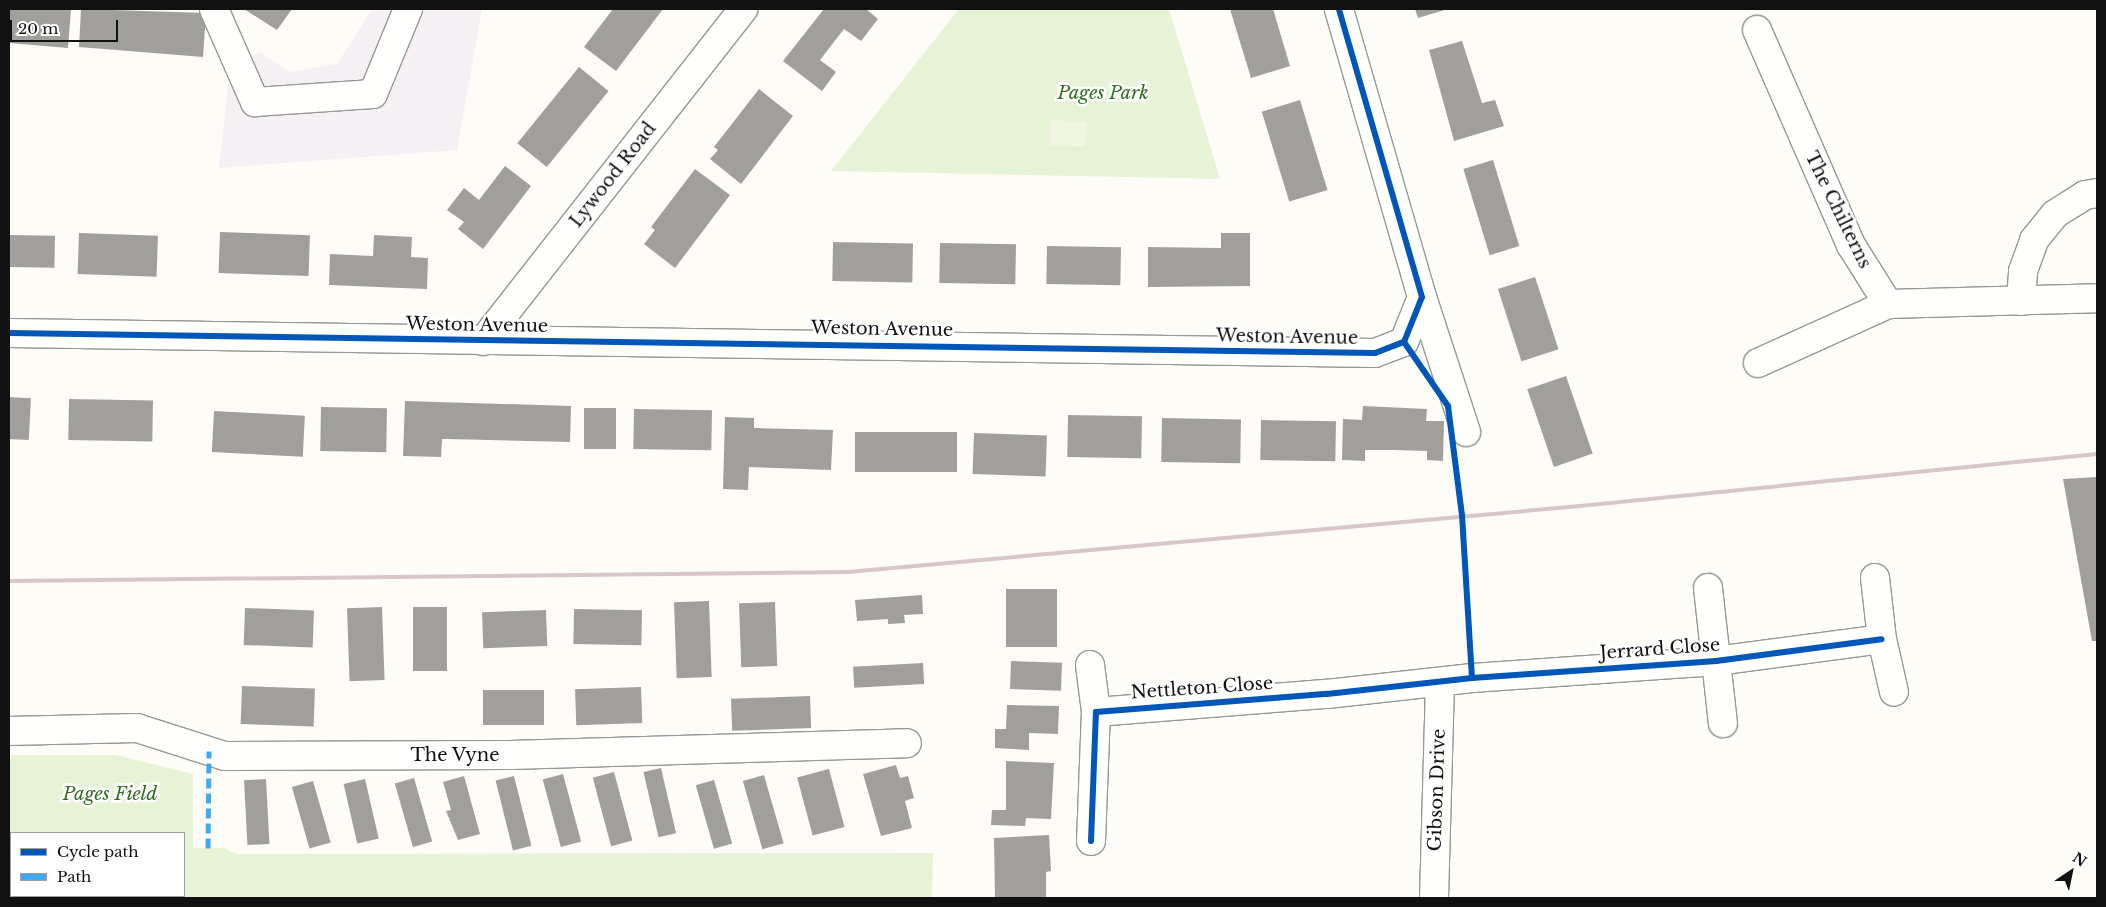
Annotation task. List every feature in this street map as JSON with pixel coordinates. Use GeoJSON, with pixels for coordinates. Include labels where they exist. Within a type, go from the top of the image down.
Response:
{"type":"FeatureCollection","features":[{"type":"Feature","properties":{"kind":"street"},"geometry":{"type":"LineString","coordinates":[[214,9],[255,102],[373,94],[408,9]]}},
{"type":"Feature","properties":{"kind":"street","name":"Lywood Road"},"geometry":{"type":"LineString","coordinates":[[483,341],[743,9]]}},
{"type":"Feature","properties":{"kind":"street"},"geometry":{"type":"LineString","coordinates":[[1339,9],[1422,297],[1466,432]]}},
{"type":"Feature","properties":{"kind":"street","name":"The Chilterns"},"geometry":{"type":"LineString","coordinates":[[1757,30],[1851,245],[1888,304]]}},
{"type":"Feature","properties":{"kind":"street"},"geometry":{"type":"LineString","coordinates":[[2021,301],[2023,271],[2034,240],[2055,214],[2085,195],[2097,193]]}},
{"type":"Feature","properties":{"kind":"street","name":"Weston Avenue"},"geometry":{"type":"LineString","coordinates":[[9,333],[483,341],[786,342],[1376,353],[1404,342],[1422,297]]}},
{"type":"Feature","properties":{"kind":"street"},"geometry":{"type":"LineString","coordinates":[[1758,363],[1888,304],[1946,300],[2021,301],[2097,298]]}},
{"type":"Feature","properties":{"kind":"street"},"geometry":{"type":"LineString","coordinates":[[1875,578],[1882,640],[1894,692]]}},
{"type":"Feature","properties":{"kind":"street"},"geometry":{"type":"LineString","coordinates":[[1708,588],[1723,723]]}},
{"type":"Feature","properties":{"kind":"street","name":"Jerrard Close"},"geometry":{"type":"LineString","coordinates":[[1440,682],[1716,661],[1882,640]]}},
{"type":"Feature","properties":{"kind":"street"},"geometry":{"type":"LineString","coordinates":[[1090,665],[1096,712],[1091,841]]}},
{"type":"Feature","properties":{"kind":"street","name":"Nettleton Close"},"geometry":{"type":"LineString","coordinates":[[1096,712],[1440,682]]}},
{"type":"Feature","properties":{"kind":"street","name":"Gibson Drive"},"geometry":{"type":"LineString","coordinates":[[1434,898],[1440,682]]}},
{"type":"Feature","properties":{"kind":"street","name":"The Vyne"},"geometry":{"type":"LineString","coordinates":[[9,731],[137,728],[225,756],[510,755],[907,743]]}},
{"type":"Feature","properties":{"kind":"shaded area"},"geometry":{"type":"Polygon","coordinates":[[[372,9],[482,9],[457,150],[219,168],[230,69],[260,52],[289,72],[337,64],[372,9]]]}},
{"type":"Feature","properties":{"kind":"green space","name":"Pages Park"},"geometry":{"type":"Polygon","coordinates":[[[959,9],[1169,9],[1220,179],[831,171],[959,9]]]}},
{"type":"Feature","properties":{"kind":"green space"},"geometry":{"type":"Polygon","coordinates":[[[1051,120],[1087,122],[1086,147],[1050,145],[1051,120]]]}},
{"type":"Feature","properties":{"kind":"green space","name":"Pages Field"},"geometry":{"type":"Polygon","coordinates":[[[9,755],[116,755],[193,774],[193,848],[224,848],[236,854],[933,853],[932,898],[9,898],[9,755]]]}},
{"type":"Feature","properties":{"kind":"building"},"geometry":{"type":"Polygon","coordinates":[[[9,9],[71,9],[68,48],[9,43],[9,9]]]}},
{"type":"Feature","properties":{"kind":"building"},"geometry":{"type":"Polygon","coordinates":[[[81,9],[206,13],[203,57],[79,47],[81,9]]]}},
{"type":"Feature","properties":{"kind":"building"},"geometry":{"type":"Polygon","coordinates":[[[244,9],[292,9],[277,30],[244,9]]]}},
{"type":"Feature","properties":{"kind":"building"},"geometry":{"type":"Polygon","coordinates":[[[613,9],[663,9],[616,71],[584,47],[613,9]]]}},
{"type":"Feature","properties":{"kind":"building"},"geometry":{"type":"Polygon","coordinates":[[[824,9],[866,9],[878,19],[861,41],[844,29],[820,60],[836,72],[822,91],[783,61],[824,9]]]}},
{"type":"Feature","properties":{"kind":"building"},"geometry":{"type":"Polygon","coordinates":[[[1230,9],[1273,9],[1290,66],[1251,78],[1230,9]]]}},
{"type":"Feature","properties":{"kind":"building"},"geometry":{"type":"Polygon","coordinates":[[[1415,9],[1448,9],[1418,18],[1415,9]]]}},
{"type":"Feature","properties":{"kind":"building"},"geometry":{"type":"Polygon","coordinates":[[[1462,41],[1482,103],[1495,100],[1504,126],[1454,141],[1429,50],[1462,41]]]}},
{"type":"Feature","properties":{"kind":"building"},"geometry":{"type":"Polygon","coordinates":[[[579,67],[609,91],[547,167],[517,143],[579,67]]]}},
{"type":"Feature","properties":{"kind":"building"},"geometry":{"type":"Polygon","coordinates":[[[759,89],[793,116],[741,184],[710,159],[718,150],[714,147],[759,89]]]}},
{"type":"Feature","properties":{"kind":"building"},"geometry":{"type":"Polygon","coordinates":[[[1300,100],[1327,190],[1289,202],[1262,112],[1300,100]]]}},
{"type":"Feature","properties":{"kind":"building"},"geometry":{"type":"Polygon","coordinates":[[[1493,160],[1519,246],[1490,255],[1463,169],[1493,160]]]}},
{"type":"Feature","properties":{"kind":"building"},"geometry":{"type":"Polygon","coordinates":[[[505,166],[531,186],[483,249],[458,229],[464,222],[447,210],[464,188],[479,200],[505,166]]]}},
{"type":"Feature","properties":{"kind":"building"},"geometry":{"type":"Polygon","coordinates":[[[695,169],[730,195],[675,268],[644,244],[655,230],[651,227],[695,169]]]}},
{"type":"Feature","properties":{"kind":"building"},"geometry":{"type":"Polygon","coordinates":[[[220,232],[310,235],[309,276],[219,273],[220,232]]]}},
{"type":"Feature","properties":{"kind":"building"},"geometry":{"type":"Polygon","coordinates":[[[79,233],[158,236],[157,277],[78,274],[79,233]]]}},
{"type":"Feature","properties":{"kind":"building"},"geometry":{"type":"Polygon","coordinates":[[[1221,233],[1250,233],[1250,286],[1148,287],[1148,247],[1221,248],[1221,233]]]}},
{"type":"Feature","properties":{"kind":"building"},"geometry":{"type":"Polygon","coordinates":[[[9,235],[55,236],[54,268],[9,267],[9,235]]]}},
{"type":"Feature","properties":{"kind":"building"},"geometry":{"type":"Polygon","coordinates":[[[374,235],[412,237],[411,257],[428,258],[427,289],[329,285],[330,254],[373,256],[374,235]]]}},
{"type":"Feature","properties":{"kind":"building"},"geometry":{"type":"Polygon","coordinates":[[[833,242],[913,243],[912,282],[832,281],[833,242]]]}},
{"type":"Feature","properties":{"kind":"building"},"geometry":{"type":"Polygon","coordinates":[[[940,243],[1016,244],[1015,284],[939,283],[940,243]]]}},
{"type":"Feature","properties":{"kind":"building"},"geometry":{"type":"Polygon","coordinates":[[[1047,246],[1121,247],[1120,285],[1046,284],[1047,246]]]}},
{"type":"Feature","properties":{"kind":"building"},"geometry":{"type":"Polygon","coordinates":[[[1535,277],[1558,349],[1521,361],[1498,289],[1535,277]]]}},
{"type":"Feature","properties":{"kind":"building"},"geometry":{"type":"Polygon","coordinates":[[[1566,376],[1593,454],[1554,467],[1527,389],[1566,376]]]}},
{"type":"Feature","properties":{"kind":"building"},"geometry":{"type":"Polygon","coordinates":[[[9,397],[31,398],[29,440],[9,439],[9,397]]]}},
{"type":"Feature","properties":{"kind":"building"},"geometry":{"type":"Polygon","coordinates":[[[69,399],[153,400],[152,441],[68,440],[69,399]]]}},
{"type":"Feature","properties":{"kind":"building"},"geometry":{"type":"Polygon","coordinates":[[[405,401],[571,406],[570,442],[442,439],[441,457],[403,456],[405,401]]]}},
{"type":"Feature","properties":{"kind":"building"},"geometry":{"type":"Polygon","coordinates":[[[1363,406],[1427,409],[1426,421],[1444,421],[1443,461],[1427,460],[1427,451],[1394,450],[1365,450],[1365,461],[1342,460],[1343,419],[1362,420],[1363,406]]]}},
{"type":"Feature","properties":{"kind":"building"},"geometry":{"type":"Polygon","coordinates":[[[321,407],[387,408],[386,452],[320,451],[321,407]]]}},
{"type":"Feature","properties":{"kind":"building"},"geometry":{"type":"Polygon","coordinates":[[[584,408],[616,408],[616,449],[584,449],[584,408]]]}},
{"type":"Feature","properties":{"kind":"building"},"geometry":{"type":"Polygon","coordinates":[[[634,409],[712,410],[711,450],[633,449],[634,409]]]}},
{"type":"Feature","properties":{"kind":"building"},"geometry":{"type":"Polygon","coordinates":[[[214,411],[305,416],[303,457],[212,452],[214,411]]]}},
{"type":"Feature","properties":{"kind":"building"},"geometry":{"type":"Polygon","coordinates":[[[1068,415],[1142,416],[1141,458],[1067,457],[1068,415]]]}},
{"type":"Feature","properties":{"kind":"building"},"geometry":{"type":"Polygon","coordinates":[[[725,417],[754,418],[754,428],[833,430],[831,470],[749,467],[748,490],[723,489],[725,417]]]}},
{"type":"Feature","properties":{"kind":"building"},"geometry":{"type":"Polygon","coordinates":[[[1162,418],[1241,419],[1240,463],[1161,462],[1162,418]]]}},
{"type":"Feature","properties":{"kind":"building"},"geometry":{"type":"Polygon","coordinates":[[[1261,420],[1336,421],[1335,461],[1260,460],[1261,420]]]}},
{"type":"Feature","properties":{"kind":"building"},"geometry":{"type":"Polygon","coordinates":[[[855,432],[957,432],[957,472],[855,472],[855,432]]]}},
{"type":"Feature","properties":{"kind":"building"},"geometry":{"type":"Polygon","coordinates":[[[974,433],[1047,436],[1046,477],[973,474],[974,433]]]}},
{"type":"Feature","properties":{"kind":"building"},"geometry":{"type":"Polygon","coordinates":[[[2097,477],[2097,641],[2092,641],[2063,479],[2097,477]]]}},
{"type":"Feature","properties":{"kind":"building"},"geometry":{"type":"Polygon","coordinates":[[[1006,589],[1057,589],[1057,647],[1006,647],[1006,589]]]}},
{"type":"Feature","properties":{"kind":"building"},"geometry":{"type":"Polygon","coordinates":[[[922,595],[923,614],[904,615],[905,623],[888,624],[888,619],[857,621],[855,600],[922,595]]]}},
{"type":"Feature","properties":{"kind":"building"},"geometry":{"type":"Polygon","coordinates":[[[709,601],[712,677],[677,678],[674,602],[709,601]]]}},
{"type":"Feature","properties":{"kind":"building"},"geometry":{"type":"Polygon","coordinates":[[[775,602],[777,666],[741,667],[739,603],[775,602]]]}},
{"type":"Feature","properties":{"kind":"building"},"geometry":{"type":"Polygon","coordinates":[[[382,607],[385,680],[350,681],[347,608],[382,607]]]}},
{"type":"Feature","properties":{"kind":"building"},"geometry":{"type":"Polygon","coordinates":[[[413,607],[447,607],[447,671],[413,671],[413,607]]]}},
{"type":"Feature","properties":{"kind":"building"},"geometry":{"type":"Polygon","coordinates":[[[245,608],[314,610],[313,647],[244,645],[245,608]]]}},
{"type":"Feature","properties":{"kind":"building"},"geometry":{"type":"Polygon","coordinates":[[[574,609],[642,610],[641,645],[573,644],[574,609]]]}},
{"type":"Feature","properties":{"kind":"building"},"geometry":{"type":"Polygon","coordinates":[[[546,610],[547,646],[483,648],[482,612],[546,610]]]}},
{"type":"Feature","properties":{"kind":"building"},"geometry":{"type":"Polygon","coordinates":[[[1011,661],[1062,663],[1061,691],[1010,689],[1011,661]]]}},
{"type":"Feature","properties":{"kind":"building"},"geometry":{"type":"Polygon","coordinates":[[[923,663],[924,684],[854,688],[853,667],[923,663]]]}},
{"type":"Feature","properties":{"kind":"building"},"geometry":{"type":"Polygon","coordinates":[[[242,686],[315,689],[314,727],[241,724],[242,686]]]}},
{"type":"Feature","properties":{"kind":"building"},"geometry":{"type":"Polygon","coordinates":[[[641,687],[642,723],[576,725],[575,689],[641,687]]]}},
{"type":"Feature","properties":{"kind":"building"},"geometry":{"type":"Polygon","coordinates":[[[483,690],[544,690],[544,725],[483,725],[483,690]]]}},
{"type":"Feature","properties":{"kind":"building"},"geometry":{"type":"Polygon","coordinates":[[[810,696],[811,728],[732,731],[731,699],[810,696]]]}},
{"type":"Feature","properties":{"kind":"building"},"geometry":{"type":"Polygon","coordinates":[[[1007,705],[1059,706],[1058,734],[1029,733],[1029,750],[995,748],[995,729],[1006,729],[1007,705]]]}},
{"type":"Feature","properties":{"kind":"building"},"geometry":{"type":"Polygon","coordinates":[[[1006,761],[1054,763],[1051,819],[1026,818],[1025,826],[991,825],[992,810],[1006,810],[1006,761]]]}},
{"type":"Feature","properties":{"kind":"building"},"geometry":{"type":"Polygon","coordinates":[[[896,765],[900,778],[908,776],[914,798],[905,801],[912,828],[881,836],[863,774],[896,765]]]}},
{"type":"Feature","properties":{"kind":"building"},"geometry":{"type":"Polygon","coordinates":[[[661,768],[676,833],[659,837],[643,772],[661,768]]]}},
{"type":"Feature","properties":{"kind":"building"},"geometry":{"type":"Polygon","coordinates":[[[829,769],[845,827],[813,835],[797,778],[829,769]]]}},
{"type":"Feature","properties":{"kind":"building"},"geometry":{"type":"Polygon","coordinates":[[[614,772],[632,841],[611,846],[593,778],[614,772]]]}},
{"type":"Feature","properties":{"kind":"building"},"geometry":{"type":"Polygon","coordinates":[[[563,774],[581,842],[561,847],[543,779],[563,774]]]}},
{"type":"Feature","properties":{"kind":"building"},"geometry":{"type":"Polygon","coordinates":[[[764,775],[784,843],[762,849],[743,781],[764,775]]]}},
{"type":"Feature","properties":{"kind":"building"},"geometry":{"type":"Polygon","coordinates":[[[464,776],[480,834],[458,840],[446,811],[451,810],[443,782],[464,776]]]}},
{"type":"Feature","properties":{"kind":"building"},"geometry":{"type":"Polygon","coordinates":[[[514,776],[531,846],[513,850],[496,781],[514,776]]]}},
{"type":"Feature","properties":{"kind":"building"},"geometry":{"type":"Polygon","coordinates":[[[414,778],[432,841],[413,847],[395,784],[414,778]]]}},
{"type":"Feature","properties":{"kind":"building"},"geometry":{"type":"Polygon","coordinates":[[[266,779],[269,844],[247,845],[244,780],[266,779]]]}},
{"type":"Feature","properties":{"kind":"building"},"geometry":{"type":"Polygon","coordinates":[[[365,779],[379,838],[357,843],[344,784],[365,779]]]}},
{"type":"Feature","properties":{"kind":"building"},"geometry":{"type":"Polygon","coordinates":[[[714,780],[732,843],[714,849],[696,785],[714,780]]]}},
{"type":"Feature","properties":{"kind":"building"},"geometry":{"type":"Polygon","coordinates":[[[313,781],[331,843],[309,849],[292,787],[313,781]]]}},
{"type":"Feature","properties":{"kind":"building"},"geometry":{"type":"Polygon","coordinates":[[[1049,835],[1051,871],[1046,872],[1046,898],[995,898],[994,838],[1049,835]]]}},
{"type":"Feature","properties":{"kind":"railway"},"geometry":{"type":"LineString","coordinates":[[9,581],[848,572],[1580,506],[2097,454]]}},
{"type":"Feature","properties":{"kind":"marked path"},"geometry":{"type":"LineString","coordinates":[[208,848],[209,751]]}},
{"type":"Feature","properties":{"kind":"cycle path"},"geometry":{"type":"LineString","coordinates":[[9,333],[1375,353],[1404,342],[1422,297],[1339,9]]}},
{"type":"Feature","properties":{"kind":"cycle path"},"geometry":{"type":"LineString","coordinates":[[1404,342],[1448,406],[1462,515],[1472,678]]}},
{"type":"Feature","properties":{"kind":"cycle path"},"geometry":{"type":"LineString","coordinates":[[1091,841],[1096,712],[1327,694],[1472,678],[1716,661],[1882,639]]}}]}
